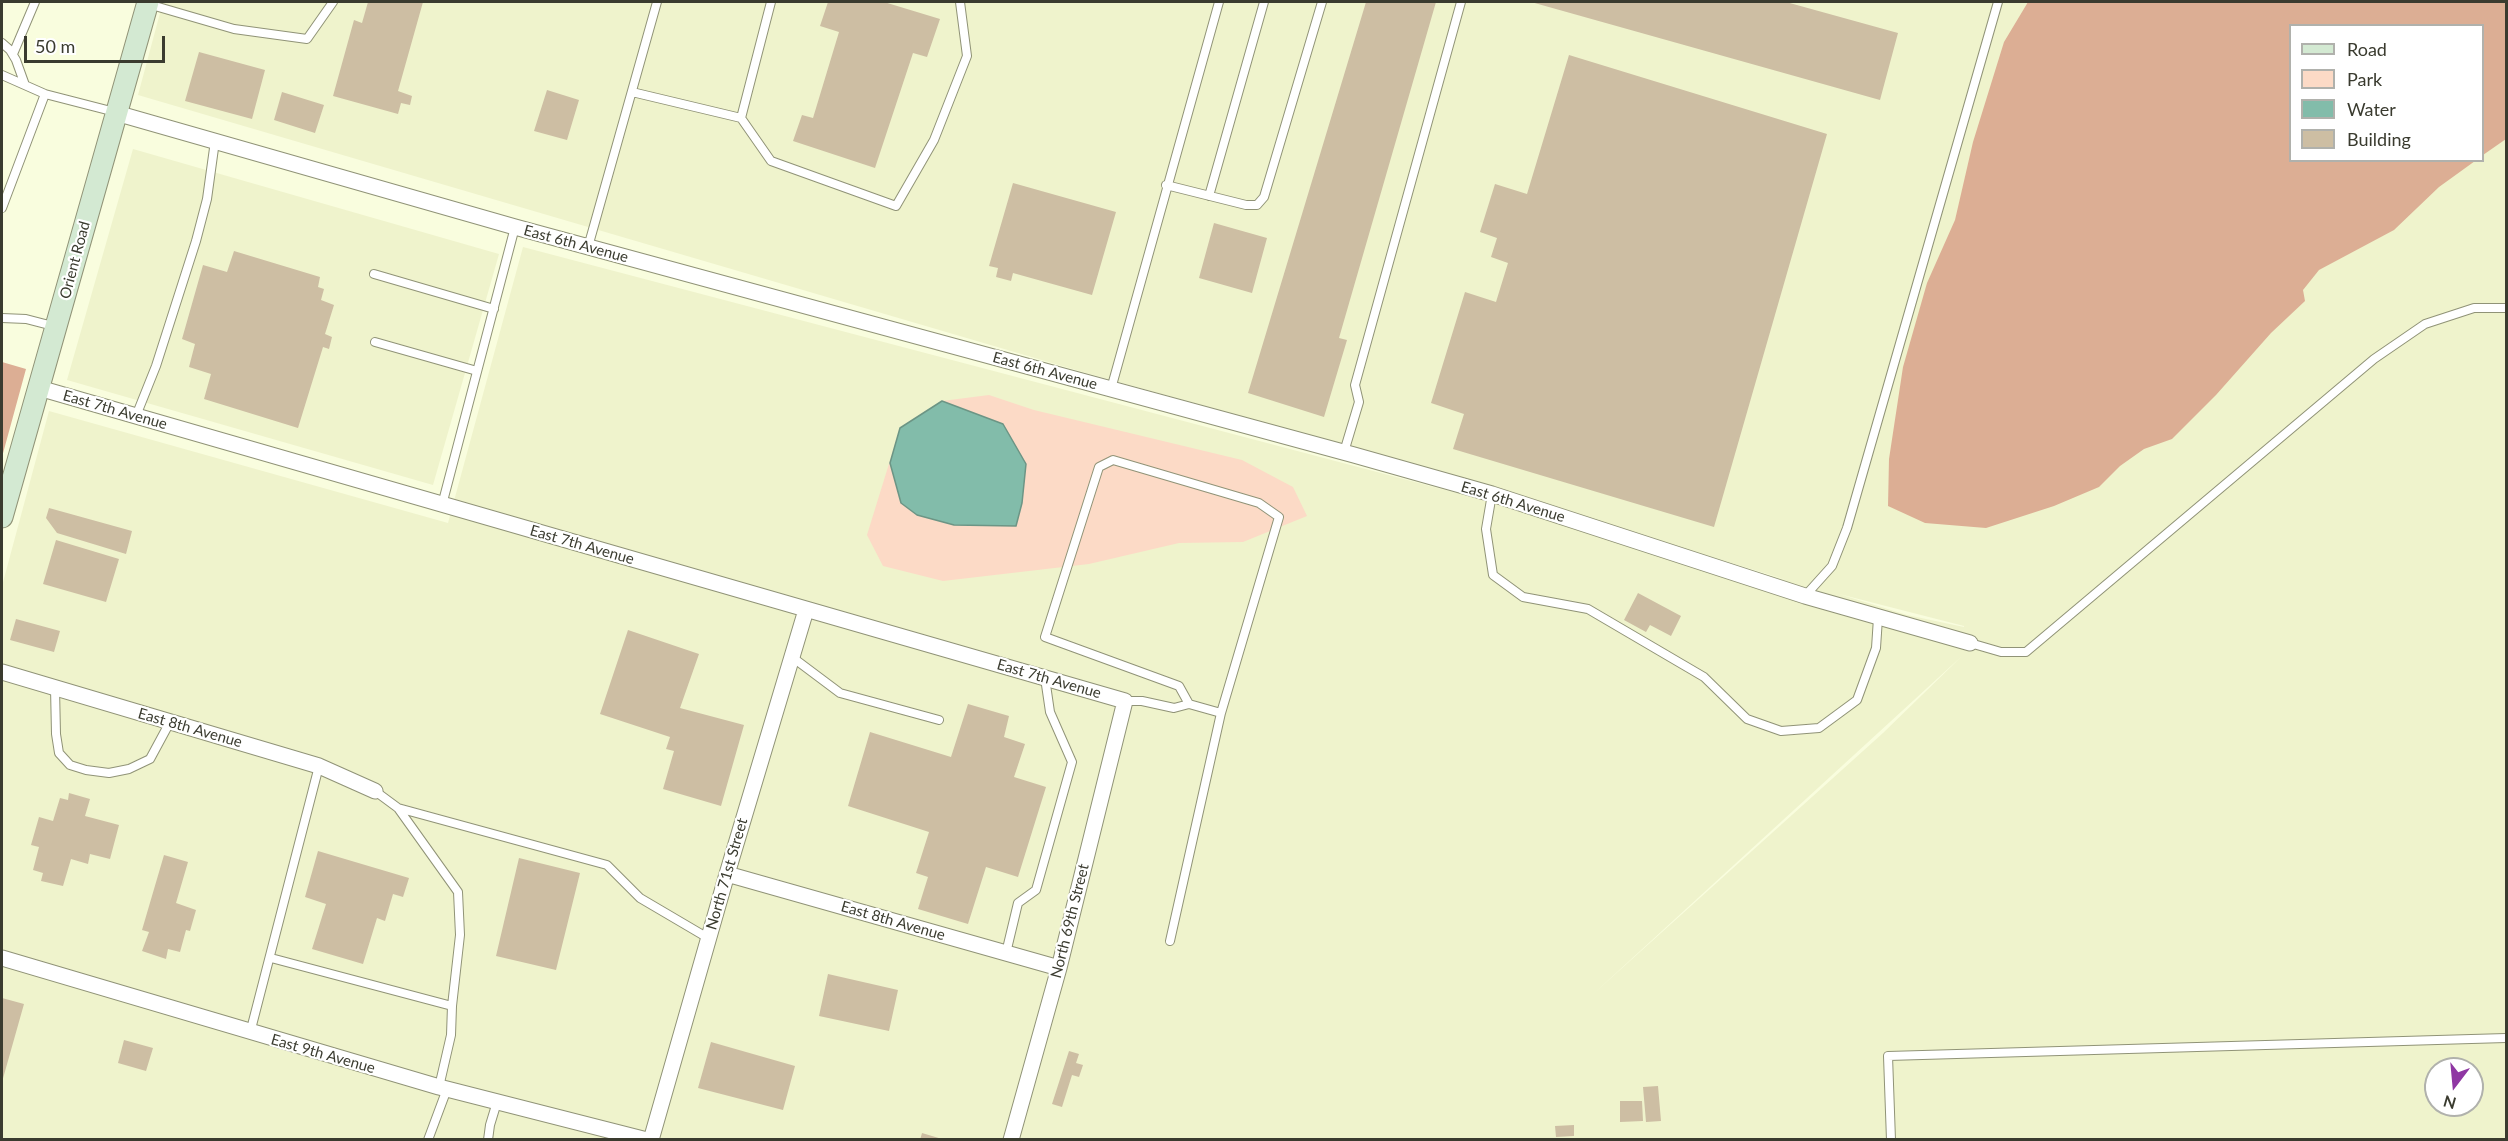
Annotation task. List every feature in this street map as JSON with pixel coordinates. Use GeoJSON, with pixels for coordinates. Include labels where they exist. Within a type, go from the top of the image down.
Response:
{"type":"FeatureCollection","features":[{"type":"Feature","properties":{"kind":"street","name":"Orient Road"},"geometry":{"type":"LineString","coordinates":[[2,517],[147,2]]}},
{"type":"Feature","properties":{"kind":"street","name":"East 6th Avenue"},"geometry":{"type":"LineString","coordinates":[[116,113],[515,228],[1492,494],[1804,596],[1970,643]]}},
{"type":"Feature","properties":{"kind":"street","name":"East 7th Avenue"},"geometry":{"type":"LineString","coordinates":[[39,388],[1125,701]]}},
{"type":"Feature","properties":{"kind":"street","name":"North 71st Street"},"geometry":{"type":"LineString","coordinates":[[649,1140],[806,610]]}},
{"type":"Feature","properties":{"kind":"street","name":"East 8th Avenue"},"geometry":{"type":"LineString","coordinates":[[2,672],[319,766],[375,791]]}},
{"type":"Feature","properties":{"kind":"street","name":"North 69th Street"},"geometry":{"type":"LineString","coordinates":[[1011,1140],[1059,968],[1125,701]]}},
{"type":"Feature","properties":{"kind":"street","name":"East 8th Avenue"},"geometry":{"type":"LineString","coordinates":[[727,874],[1059,968]]}},
{"type":"Feature","properties":{"kind":"street","name":"East 9th Avenue"},"geometry":{"type":"LineString","coordinates":[[2,958],[250,1033],[443,1088],[649,1140]]}},
{"type":"Feature","properties":{"kind":"lane"},"geometry":{"type":"LineString","coordinates":[[12,54],[35,2]]}},
{"type":"Feature","properties":{"kind":"lane"},"geometry":{"type":"LineString","coordinates":[[147,2],[234,29],[307,39],[333,2]]}},
{"type":"Feature","properties":{"kind":"lane"},"geometry":{"type":"LineString","coordinates":[[588,247],[657,2]]}},
{"type":"Feature","properties":{"kind":"lane"},"geometry":{"type":"LineString","coordinates":[[741,117],[771,2]]}},
{"type":"Feature","properties":{"kind":"lane"},"geometry":{"type":"LineString","coordinates":[[632,92],[741,117],[771,161],[896,206],[934,140],[967,56],[960,2]]}},
{"type":"Feature","properties":{"kind":"lane"},"geometry":{"type":"LineString","coordinates":[[1111,389],[1166,185],[1219,2]]}},
{"type":"Feature","properties":{"kind":"lane"},"geometry":{"type":"LineString","coordinates":[[1209,196],[1264,2]]}},
{"type":"Feature","properties":{"kind":"lane"},"geometry":{"type":"LineString","coordinates":[[1166,185],[1246,205],[1257,205],[1264,197],[1322,2]]}},
{"type":"Feature","properties":{"kind":"lane"},"geometry":{"type":"LineString","coordinates":[[1344,452],[1359,402],[1355,385],[1461,2]]}},
{"type":"Feature","properties":{"kind":"lane"},"geometry":{"type":"LineString","coordinates":[[1804,596],[1832,566],[1847,528],[1998,2]]}},
{"type":"Feature","properties":{"kind":"lane"},"geometry":{"type":"LineString","coordinates":[[2,43],[12,54],[25,86]]}},
{"type":"Feature","properties":{"kind":"lane"},"geometry":{"type":"LineString","coordinates":[[2,75],[45,94],[116,113]]}},
{"type":"Feature","properties":{"kind":"lane"},"geometry":{"type":"LineString","coordinates":[[2,208],[45,94]]}},
{"type":"Feature","properties":{"kind":"lane"},"geometry":{"type":"LineString","coordinates":[[136,416],[156,366],[196,241],[207,199],[215,141]]}},
{"type":"Feature","properties":{"kind":"lane"},"geometry":{"type":"LineString","coordinates":[[442,505],[515,228]]}},
{"type":"Feature","properties":{"kind":"lane"},"geometry":{"type":"LineString","coordinates":[[374,274],[494,309]]}},
{"type":"Feature","properties":{"kind":"lane"},"geometry":{"type":"LineString","coordinates":[[1970,643],[2001,652],[2026,652],[2374,359],[2425,324],[2474,308],[2506,308]]}},
{"type":"Feature","properties":{"kind":"lane"},"geometry":{"type":"LineString","coordinates":[[2,318],[26,319],[57,327]]}},
{"type":"Feature","properties":{"kind":"lane"},"geometry":{"type":"LineString","coordinates":[[375,342],[477,371]]}},
{"type":"Feature","properties":{"kind":"lane"},"geometry":{"type":"LineString","coordinates":[[1170,941],[1221,713],[1278,517],[1259,503],[1113,460],[1099,466],[1045,638],[1179,686],[1189,704]]}},
{"type":"Feature","properties":{"kind":"lane"},"geometry":{"type":"LineString","coordinates":[[1492,494],[1486,529],[1493,575],[1523,597],[1588,609],[1704,677],[1747,719],[1781,731],[1819,728],[1857,700],[1876,648],[1878,618]]}},
{"type":"Feature","properties":{"kind":"lane"},"geometry":{"type":"LineString","coordinates":[[792,657],[840,693],[939,720]]}},
{"type":"Feature","properties":{"kind":"lane"},"geometry":{"type":"LineString","coordinates":[[1006,953],[1018,903],[1036,890],[1072,762],[1050,712],[1045,678]]}},
{"type":"Feature","properties":{"kind":"lane"},"geometry":{"type":"LineString","coordinates":[[55,688],[56,734],[59,753],[70,765],[86,770],[109,773],[129,770],[150,759],[170,722]]}},
{"type":"Feature","properties":{"kind":"lane"},"geometry":{"type":"LineString","coordinates":[[1125,701],[1142,701],[1173,708],[1189,704],[1221,713]]}},
{"type":"Feature","properties":{"kind":"lane"},"geometry":{"type":"LineString","coordinates":[[250,1033],[319,766]]}},
{"type":"Feature","properties":{"kind":"lane"},"geometry":{"type":"LineString","coordinates":[[375,791],[398,808],[458,892],[460,935],[451,1035],[443,1088],[428,1140]]}},
{"type":"Feature","properties":{"kind":"lane"},"geometry":{"type":"LineString","coordinates":[[398,808],[607,865],[640,898],[708,938]]}},
{"type":"Feature","properties":{"kind":"lane"},"geometry":{"type":"LineString","coordinates":[[271,958],[452,1006]]}},
{"type":"Feature","properties":{"kind":"lane"},"geometry":{"type":"LineString","coordinates":[[1891,1140],[1888,1056],[2506,1038]]}},
{"type":"Feature","properties":{"kind":"lane"},"geometry":{"type":"LineString","coordinates":[[488,1140],[497,1102]]}},
{"type":"Feature","properties":{"kind":"shaded area"},"geometry":{"type":"Polygon","coordinates":[[[163,2],[2506,2],[2506,1139],[2,1140],[2,586],[49,411],[448,523],[523,247],[1787,580],[1331,441],[1086,373],[138,95],[163,2]],[[1839,594],[1907,615],[1964,626],[1839,594]],[[1962,656],[1591,996],[1883,733],[1962,656]]]}},
{"type":"Feature","properties":{"kind":"shaded area"},"geometry":{"type":"Polygon","coordinates":[[[2028,2],[2506,2],[2506,139],[2484,154],[2484,24],[2289,24],[2289,162],[2474,162],[2439,187],[2394,230],[2319,270],[2303,290],[2305,301],[2271,333],[2216,395],[2172,439],[2144,449],[2120,466],[2099,487],[2054,506],[1986,528],[1925,523],[1888,506],[1889,459],[1903,367],[1927,283],[1955,220],[1973,142],[2004,42],[2028,2]]]}},
{"type":"Feature","properties":{"kind":"shaded area"},"geometry":{"type":"Polygon","coordinates":[[[133,149],[499,254],[433,485],[67,380],[133,149]]]}},
{"type":"Feature","properties":{"kind":"shaded area"},"geometry":{"type":"Polygon","coordinates":[[[2,362],[26,369],[2,457],[2,362]]]}},
{"type":"Feature","properties":{"kind":"green space"},"geometry":{"type":"Polygon","coordinates":[[[989,395],[1034,410],[1242,460],[1293,487],[1307,516],[1243,542],[1179,543],[1089,564],[943,581],[883,566],[867,535],[900,428],[942,401],[989,395]]]}},
{"type":"Feature","properties":{"kind":"water"},"geometry":{"type":"Polygon","coordinates":[[[942,401],[1003,424],[1026,464],[1022,503],[1016,526],[954,525],[917,515],[901,503],[890,463],[900,428],[942,401]]]}},
{"type":"Feature","properties":{"kind":"building"},"geometry":{"type":"Polygon","coordinates":[[[368,2],[423,2],[398,91],[412,96],[410,105],[401,103],[398,114],[333,96],[354,20],[362,23],[368,2]]]}},
{"type":"Feature","properties":{"kind":"building"},"geometry":{"type":"Polygon","coordinates":[[[828,2],[884,2],[940,19],[927,57],[913,53],[875,168],[793,141],[802,115],[813,118],[839,32],[820,26],[828,2]]]}},
{"type":"Feature","properties":{"kind":"building"},"geometry":{"type":"Polygon","coordinates":[[[1366,2],[1436,2],[1339,338],[1347,340],[1324,417],[1248,393],[1366,2]]]}},
{"type":"Feature","properties":{"kind":"building"},"geometry":{"type":"Polygon","coordinates":[[[1531,2],[1786,2],[1898,33],[1880,100],[1531,2]]]}},
{"type":"Feature","properties":{"kind":"building"},"geometry":{"type":"Polygon","coordinates":[[[199,52],[265,70],[252,119],[185,101],[199,52]]]}},
{"type":"Feature","properties":{"kind":"building"},"geometry":{"type":"Polygon","coordinates":[[[1569,55],[1827,134],[1714,527],[1453,449],[1464,414],[1431,403],[1465,292],[1496,302],[1508,263],[1491,257],[1497,238],[1480,232],[1495,184],[1527,194],[1569,55]]]}},
{"type":"Feature","properties":{"kind":"building"},"geometry":{"type":"Polygon","coordinates":[[[547,90],[579,100],[567,140],[534,131],[547,90]]]}},
{"type":"Feature","properties":{"kind":"building"},"geometry":{"type":"Polygon","coordinates":[[[282,92],[324,105],[315,133],[274,120],[282,92]]]}},
{"type":"Feature","properties":{"kind":"building"},"geometry":{"type":"Polygon","coordinates":[[[1013,183],[1116,212],[1092,295],[1013,273],[1011,281],[996,277],[998,268],[989,266],[1013,183]]]}},
{"type":"Feature","properties":{"kind":"building"},"geometry":{"type":"Polygon","coordinates":[[[1214,223],[1267,238],[1252,293],[1199,278],[1214,223]]]}},
{"type":"Feature","properties":{"kind":"building"},"geometry":{"type":"Polygon","coordinates":[[[234,251],[320,277],[318,287],[324,289],[321,300],[334,305],[325,334],[332,337],[329,349],[323,347],[298,428],[204,399],[211,374],[189,367],[195,344],[182,339],[203,265],[227,272],[234,251]]]}},
{"type":"Feature","properties":{"kind":"building"},"geometry":{"type":"Polygon","coordinates":[[[49,508],[132,531],[126,554],[57,533],[46,518],[49,508]]]}},
{"type":"Feature","properties":{"kind":"building"},"geometry":{"type":"Polygon","coordinates":[[[56,540],[119,559],[106,602],[43,584],[56,540]]]}},
{"type":"Feature","properties":{"kind":"building"},"geometry":{"type":"Polygon","coordinates":[[[1638,593],[1681,616],[1671,636],[1650,625],[1646,632],[1624,620],[1638,593]]]}},
{"type":"Feature","properties":{"kind":"building"},"geometry":{"type":"Polygon","coordinates":[[[16,619],[60,631],[54,652],[10,640],[16,619]]]}},
{"type":"Feature","properties":{"kind":"building"},"geometry":{"type":"Polygon","coordinates":[[[628,630],[699,654],[680,708],[744,725],[721,806],[663,789],[674,751],[666,749],[670,737],[600,714],[628,630]]]}},
{"type":"Feature","properties":{"kind":"building"},"geometry":{"type":"Polygon","coordinates":[[[968,704],[1009,716],[1004,737],[1025,744],[1014,777],[1046,787],[1018,877],[986,867],[968,924],[918,909],[928,877],[916,873],[929,832],[848,806],[870,732],[951,757],[968,704]]]}},
{"type":"Feature","properties":{"kind":"building"},"geometry":{"type":"Polygon","coordinates":[[[69,793],[90,799],[85,816],[119,825],[110,859],[90,854],[88,864],[71,859],[63,886],[41,881],[43,873],[33,870],[39,847],[31,845],[39,817],[53,821],[60,798],[68,800],[69,793]]]}},
{"type":"Feature","properties":{"kind":"building"},"geometry":{"type":"Polygon","coordinates":[[[318,851],[409,878],[403,897],[393,894],[385,921],[377,918],[363,964],[312,949],[326,904],[305,897],[318,851]]]}},
{"type":"Feature","properties":{"kind":"building"},"geometry":{"type":"Polygon","coordinates":[[[164,855],[188,862],[176,903],[196,910],[190,931],[186,930],[180,952],[168,949],[166,959],[142,951],[149,932],[142,930],[164,855]]]}},
{"type":"Feature","properties":{"kind":"building"},"geometry":{"type":"Polygon","coordinates":[[[519,858],[580,873],[556,970],[496,956],[519,858]]]}},
{"type":"Feature","properties":{"kind":"building"},"geometry":{"type":"Polygon","coordinates":[[[828,974],[898,990],[889,1031],[819,1016],[828,974]]]}},
{"type":"Feature","properties":{"kind":"building"},"geometry":{"type":"Polygon","coordinates":[[[2,998],[24,1004],[2,1082],[2,998]]]}},
{"type":"Feature","properties":{"kind":"building"},"geometry":{"type":"Polygon","coordinates":[[[124,1040],[153,1048],[146,1071],[118,1063],[124,1040]]]}},
{"type":"Feature","properties":{"kind":"building"},"geometry":{"type":"Polygon","coordinates":[[[711,1042],[795,1066],[783,1110],[698,1088],[711,1042]]]}},
{"type":"Feature","properties":{"kind":"building"},"geometry":{"type":"Polygon","coordinates":[[[1069,1051],[1079,1054],[1076,1063],[1083,1065],[1079,1077],[1072,1075],[1062,1107],[1052,1104],[1069,1051]]]}},
{"type":"Feature","properties":{"kind":"building"},"geometry":{"type":"Polygon","coordinates":[[[1658,1086],[1661,1121],[1646,1122],[1643,1087],[1658,1086]]]}},
{"type":"Feature","properties":{"kind":"building"},"geometry":{"type":"Polygon","coordinates":[[[1620,1101],[1642,1101],[1643,1121],[1620,1122],[1620,1101]]]}},
{"type":"Feature","properties":{"kind":"building"},"geometry":{"type":"Polygon","coordinates":[[[1574,1125],[1574,1136],[1556,1137],[1555,1126],[1574,1125]]]}},
{"type":"Feature","properties":{"kind":"building"},"geometry":{"type":"Polygon","coordinates":[[[922,1133],[942,1139],[942,1140],[920,1140],[922,1133]]]}}]}
